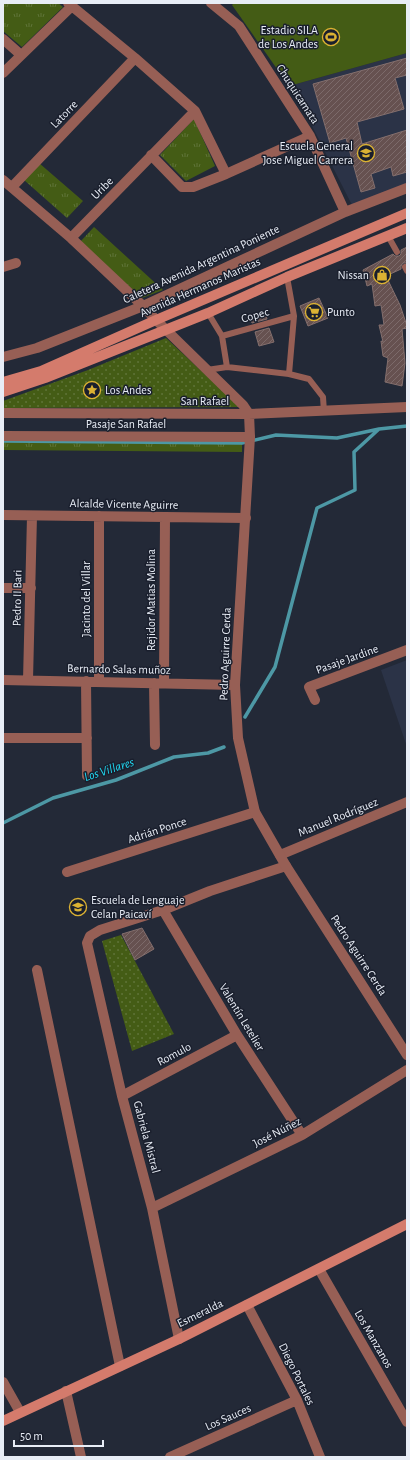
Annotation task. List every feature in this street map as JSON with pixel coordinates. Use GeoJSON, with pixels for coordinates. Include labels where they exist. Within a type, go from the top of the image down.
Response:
{"type":"FeatureCollection","features":[{"type":"Feature","properties":{"kind":"main road","name":"Avenida Hermanos Maristas"},"geometry":{"type":"LineString","coordinates":[[3,382],[41,371],[156,320],[407,213]]}},
{"type":"Feature","properties":{"kind":"main road","name":"Avenida Hermanos Maristas"},"geometry":{"type":"LineString","coordinates":[[3,392],[46,378],[208,313],[287,277],[407,228]]}},
{"type":"Feature","properties":{"kind":"main road","name":"Esmeralda"},"geometry":{"type":"LineString","coordinates":[[3,1421],[248,1305],[407,1224]]}},
{"type":"Feature","properties":{"kind":"street"},"geometry":{"type":"LineString","coordinates":[[3,73],[70,5],[135,58],[195,111],[226,174]]}},
{"type":"Feature","properties":{"kind":"street","name":"Chuquicamata"},"geometry":{"type":"LineString","coordinates":[[216,5],[239,26],[310,136],[345,212]]}},
{"type":"Feature","properties":{"kind":"street"},"geometry":{"type":"LineString","coordinates":[[3,39],[21,55]]}},
{"type":"Feature","properties":{"kind":"street","name":"Latorre"},"geometry":{"type":"LineString","coordinates":[[12,187],[135,58]]}},
{"type":"Feature","properties":{"kind":"street","name":"Uribe"},"geometry":{"type":"LineString","coordinates":[[71,238],[195,111]]}},
{"type":"Feature","properties":{"kind":"street"},"geometry":{"type":"LineString","coordinates":[[151,155],[182,187],[193,187],[226,174],[310,136]]}},
{"type":"Feature","properties":{"kind":"street"},"geometry":{"type":"LineString","coordinates":[[3,180],[71,238],[143,306],[243,404],[249,414]]}},
{"type":"Feature","properties":{"kind":"street","name":"Caletera Avenida Argentina Poniente"},"geometry":{"type":"LineString","coordinates":[[3,357],[37,348],[143,306],[345,212],[407,188]]}},
{"type":"Feature","properties":{"kind":"street"},"geometry":{"type":"LineString","coordinates":[[3,267],[16,263]]}},
{"type":"Feature","properties":{"kind":"street","name":"San Rafael"},"geometry":{"type":"LineString","coordinates":[[3,413],[249,414],[324,412],[407,407]]}},
{"type":"Feature","properties":{"kind":"street","name":"Pedro Aguirre Cerda"},"geometry":{"type":"LineString","coordinates":[[249,414],[250,437],[246,518],[235,685],[238,738],[255,812],[286,866],[407,1055]]}},
{"type":"Feature","properties":{"kind":"street","name":"Pasaje San Rafael"},"geometry":{"type":"LineString","coordinates":[[3,436],[250,437]]}},
{"type":"Feature","properties":{"kind":"street","name":"Alcalde Vicente Aguirre"},"geometry":{"type":"LineString","coordinates":[[3,515],[246,518]]}},
{"type":"Feature","properties":{"kind":"street","name":"Pedro II Bari"},"geometry":{"type":"LineString","coordinates":[[28,680],[32,516]]}},
{"type":"Feature","properties":{"kind":"street","name":"Jacinto del Villar"},"geometry":{"type":"LineString","coordinates":[[99,516],[99,682]]}},
{"type":"Feature","properties":{"kind":"street","name":"Rejidor Matias Molina"},"geometry":{"type":"LineString","coordinates":[[155,745],[159,683],[165,517]]}},
{"type":"Feature","properties":{"kind":"street"},"geometry":{"type":"LineString","coordinates":[[3,588],[31,588]]}},
{"type":"Feature","properties":{"kind":"street","name":"Pasaje Jardine"},"geometry":{"type":"LineString","coordinates":[[315,700],[309,686],[407,650]]}},
{"type":"Feature","properties":{"kind":"street","name":"Bernardo Salas muñoz"},"geometry":{"type":"LineString","coordinates":[[3,680],[235,685]]}},
{"type":"Feature","properties":{"kind":"street"},"geometry":{"type":"LineString","coordinates":[[86,681],[87,776]]}},
{"type":"Feature","properties":{"kind":"street"},"geometry":{"type":"LineString","coordinates":[[3,738],[87,738]]}},
{"type":"Feature","properties":{"kind":"street","name":"Manuel Rodríguez"},"geometry":{"type":"LineString","coordinates":[[280,855],[407,802]]}},
{"type":"Feature","properties":{"kind":"street","name":"Adrián Ponce"},"geometry":{"type":"LineString","coordinates":[[67,872],[255,812]]}},
{"type":"Feature","properties":{"kind":"street"},"geometry":{"type":"LineString","coordinates":[[163,910],[210,891],[286,866]]}},
{"type":"Feature","properties":{"kind":"street","name":"Gabriela Mistral"},"geometry":{"type":"LineString","coordinates":[[163,910],[100,930],[90,936],[87,943],[122,1096],[152,1208],[179,1338]]}},
{"type":"Feature","properties":{"kind":"street","name":"Valentín Letelier"},"geometry":{"type":"LineString","coordinates":[[163,910],[237,1035],[302,1135]]}},
{"type":"Feature","properties":{"kind":"street"},"geometry":{"type":"LineString","coordinates":[[37,970],[120,1366]]}},
{"type":"Feature","properties":{"kind":"street","name":"Romulo"},"geometry":{"type":"LineString","coordinates":[[122,1096],[237,1035]]}},
{"type":"Feature","properties":{"kind":"street","name":"José Núñez"},"geometry":{"type":"LineString","coordinates":[[152,1208],[302,1135],[407,1070]]}},
{"type":"Feature","properties":{"kind":"street","name":"Los Manzanos"},"geometry":{"type":"LineString","coordinates":[[319,1269],[407,1422]]}},
{"type":"Feature","properties":{"kind":"street","name":"Diego Portales"},"geometry":{"type":"LineString","coordinates":[[248,1305],[297,1400],[320,1457]]}},
{"type":"Feature","properties":{"kind":"street"},"geometry":{"type":"LineString","coordinates":[[3,1382],[20,1412]]}},
{"type":"Feature","properties":{"kind":"street"},"geometry":{"type":"LineString","coordinates":[[66,1391],[81,1457]]}},
{"type":"Feature","properties":{"kind":"street","name":"Los Sauces"},"geometry":{"type":"LineString","coordinates":[[170,1457],[297,1400]]}},
{"type":"Feature","properties":{"kind":"lane"},"geometry":{"type":"LineString","coordinates":[[388,236],[397,252]]}},
{"type":"Feature","properties":{"kind":"lane"},"geometry":{"type":"LineString","coordinates":[[287,277],[294,316],[289,374]]}},
{"type":"Feature","properties":{"kind":"lane"},"geometry":{"type":"LineString","coordinates":[[208,313],[222,336],[227,367]]}},
{"type":"Feature","properties":{"kind":"lane","name":"Copec"},"geometry":{"type":"LineString","coordinates":[[222,336],[294,316]]}},
{"type":"Feature","properties":{"kind":"lane"},"geometry":{"type":"LineString","coordinates":[[207,370],[227,367],[289,374],[309,379],[323,398],[324,412]]}},
{"type":"Feature","properties":{"kind":"shaded area","name":"Escuela General Jose Miguel Carrera"},"geometry":{"type":"Polygon","coordinates":[[[407,53],[407,186],[353,207],[309,120],[289,86],[407,53]]]}},
{"type":"Feature","properties":{"kind":"shaded area"},"geometry":{"type":"Polygon","coordinates":[[[407,660],[407,747],[381,670],[407,660]]]}},
{"type":"Feature","properties":{"kind":"green space"},"geometry":{"type":"Polygon","coordinates":[[[4,3],[58,3],[63,7],[22,47],[3,31],[4,3]]]}},
{"type":"Feature","properties":{"kind":"green space","name":"Estadio SILA de Los Andes"},"geometry":{"type":"Polygon","coordinates":[[[234,3],[407,3],[407,53],[289,86],[232,5],[234,3]]]}},
{"type":"Feature","properties":{"kind":"green space"},"geometry":{"type":"Polygon","coordinates":[[[194,119],[215,166],[186,181],[160,155],[194,119]]]}},
{"type":"Feature","properties":{"kind":"green space"},"geometry":{"type":"Polygon","coordinates":[[[39,163],[83,201],[67,218],[24,180],[39,163]]]}},
{"type":"Feature","properties":{"kind":"green space"},"geometry":{"type":"Polygon","coordinates":[[[94,227],[163,290],[142,298],[80,242],[94,227]]]}},
{"type":"Feature","properties":{"kind":"green space"},"geometry":{"type":"Polygon","coordinates":[[[166,338],[240,407],[3,408],[3,401],[88,370],[166,338]]]}},
{"type":"Feature","properties":{"kind":"green space"},"geometry":{"type":"Polygon","coordinates":[[[3,441],[242,443],[242,452],[3,450],[3,441]]]}},
{"type":"Feature","properties":{"kind":"green space"},"geometry":{"type":"Polygon","coordinates":[[[121,935],[174,1034],[132,1051],[102,941],[121,935]]]}},
{"type":"Feature","properties":{"kind":"building"},"geometry":{"type":"Polygon","coordinates":[[[407,58],[407,75],[395,78],[404,109],[357,122],[362,144],[407,130],[407,172],[393,176],[391,167],[371,174],[375,188],[361,192],[346,138],[330,143],[313,84],[407,58]]]}},
{"type":"Feature","properties":{"kind":"building"},"geometry":{"type":"Polygon","coordinates":[[[407,247],[407,263],[403,263],[401,269],[386,276],[400,305],[407,326],[407,328],[402,329],[405,363],[402,386],[385,382],[388,358],[383,356],[381,341],[383,342],[379,325],[384,325],[381,305],[375,306],[372,284],[367,286],[363,270],[393,254],[395,256],[399,256],[401,254],[401,250],[407,247]]]}},
{"type":"Feature","properties":{"kind":"building","name":"Punto"},"geometry":{"type":"Polygon","coordinates":[[[319,298],[328,318],[308,326],[300,306],[319,298]]]}},
{"type":"Feature","properties":{"kind":"building"},"geometry":{"type":"Polygon","coordinates":[[[265,312],[267,319],[252,323],[250,316],[265,312]]]}},
{"type":"Feature","properties":{"kind":"building"},"geometry":{"type":"Polygon","coordinates":[[[269,328],[274,342],[259,346],[255,332],[269,328]]]}},
{"type":"Feature","properties":{"kind":"building"},"geometry":{"type":"Polygon","coordinates":[[[142,928],[154,949],[135,960],[122,934],[142,928]]]}},
{"type":"Feature","properties":{"kind":"waterway"},"geometry":{"type":"LineString","coordinates":[[245,717],[275,667],[317,508],[355,490],[354,452],[379,429],[407,426]]}},
{"type":"Feature","properties":{"kind":"waterway"},"geometry":{"type":"LineString","coordinates":[[3,441],[242,443],[276,435],[337,438],[379,429]]}},
{"type":"Feature","properties":{"kind":"waterway","name":"Los Villares"},"geometry":{"type":"LineString","coordinates":[[3,823],[53,798],[116,780],[174,757],[208,753],[224,747]]}},
{"type":"Feature","properties":{"kind":"place","name":"Estadio SILA de Los Andes"},"geometry":{"type":"Point","coordinates":[331,37]}},
{"type":"Feature","properties":{"kind":"place","name":"Escuela General Jose Miguel Carrera"},"geometry":{"type":"Point","coordinates":[366,153]}},
{"type":"Feature","properties":{"kind":"place","name":"Nissan"},"geometry":{"type":"Point","coordinates":[382,275]}},
{"type":"Feature","properties":{"kind":"place","name":"Punto"},"geometry":{"type":"Point","coordinates":[314,312]}},
{"type":"Feature","properties":{"kind":"place","name":"Los Andes"},"geometry":{"type":"Point","coordinates":[92,390]}},
{"type":"Feature","properties":{"kind":"place","name":"Escuela de Lenguaje Celan Paicaví"},"geometry":{"type":"Point","coordinates":[78,907]}}]}
